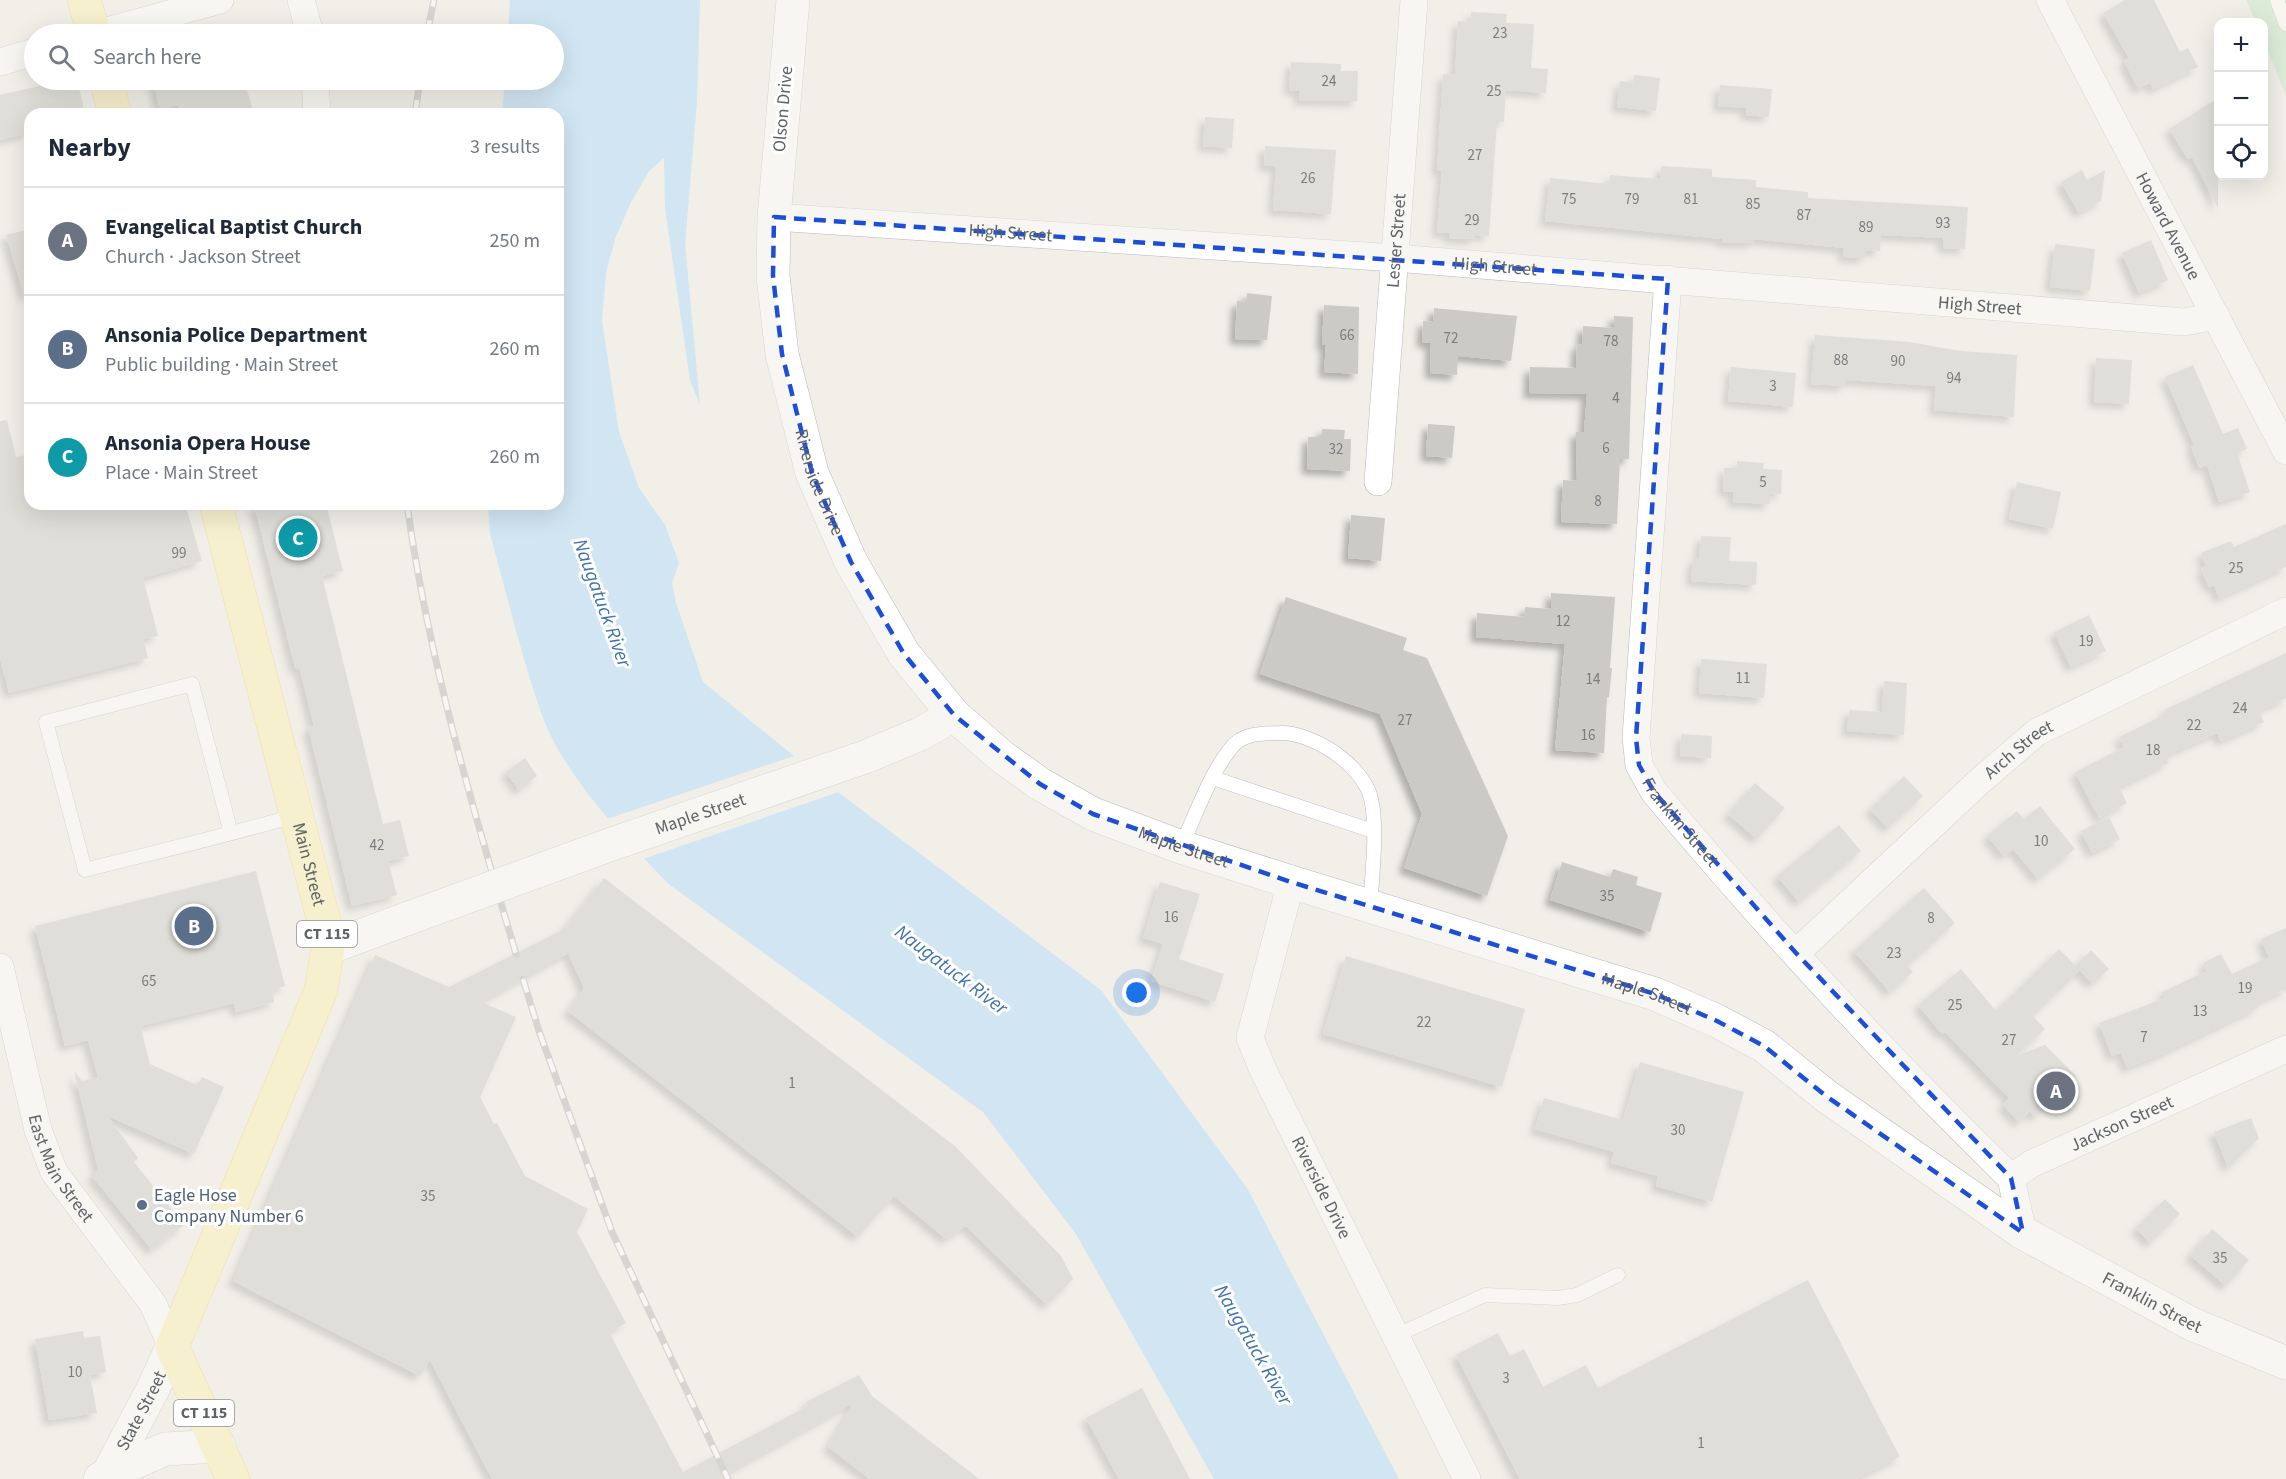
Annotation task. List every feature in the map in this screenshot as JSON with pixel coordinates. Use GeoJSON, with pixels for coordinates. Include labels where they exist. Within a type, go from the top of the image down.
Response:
{"type":"FeatureCollection","features":[{"type":"Feature","properties":{"kind":"main road"},"geometry":{"type":"LineString","coordinates":[[84,0],[92,24]]}},
{"type":"Feature","properties":{"kind":"main road","name":"Olson Drive"},"geometry":{"type":"LineString","coordinates":[[774,217],[793,0]]}},
{"type":"Feature","properties":{"kind":"main road"},"geometry":{"type":"LineString","coordinates":[[109,90],[113,108]]}},
{"type":"Feature","properties":{"kind":"main road","name":"Riverside Drive"},"geometry":{"type":"LineString","coordinates":[[774,217],[773,276],[782,354],[812,473],[850,562],[904,654],[954,715]]}},
{"type":"Feature","properties":{"kind":"main road","name":"Main Street"},"geometry":{"type":"LineString","coordinates":[[172,1347],[321,990],[329,941],[218,510]]}},
{"type":"Feature","properties":{"kind":"main road","name":"Maple Street"},"geometry":{"type":"LineString","coordinates":[[328,948],[612,844],[865,757],[920,734],[954,715],[1001,756],[1049,789],[1093,814],[1181,847],[1655,994],[1717,1021],[1764,1046],[1826,1096],[2023,1233]]}},
{"type":"Feature","properties":{"kind":"main road","name":"Franklin Street"},"geometry":{"type":"LineString","coordinates":[[2023,1233],[2192,1324],[2286,1364]]}},
{"type":"Feature","properties":{"kind":"main road","name":"CT 115"},"geometry":{"type":"LineString","coordinates":[[172,1347],[233,1479]]}},
{"type":"Feature","properties":{"kind":"main road","name":"State Street"},"geometry":{"type":"LineString","coordinates":[[104,1477],[154,1387],[172,1347]]}},
{"type":"Feature","properties":{"kind":"main road","name":"State Street"},"geometry":{"type":"LineString","coordinates":[[104,1477],[165,1449],[219,1446]]}},
{"type":"Feature","properties":{"kind":"street"},"geometry":{"type":"LineString","coordinates":[[131,24],[219,0]]}},
{"type":"Feature","properties":{"kind":"street"},"geometry":{"type":"LineString","coordinates":[[301,0],[307,24]]}},
{"type":"Feature","properties":{"kind":"street","name":"Lester Street"},"geometry":{"type":"LineString","coordinates":[[1378,482],[1414,0]]}},
{"type":"Feature","properties":{"kind":"street","name":"Howard Avenue"},"geometry":{"type":"LineString","coordinates":[[2050,0],[2286,451]]}},
{"type":"Feature","properties":{"kind":"street"},"geometry":{"type":"LineString","coordinates":[[0,61],[24,55]]}},
{"type":"Feature","properties":{"kind":"street"},"geometry":{"type":"LineString","coordinates":[[316,90],[317,108]]}},
{"type":"Feature","properties":{"kind":"street","name":"High Street"},"geometry":{"type":"LineString","coordinates":[[774,217],[1395,258],[2184,322],[2216,316]]}},
{"type":"Feature","properties":{"kind":"street","name":"Franklin Street"},"geometry":{"type":"LineString","coordinates":[[1668,279],[1636,752],[1644,777],[1654,792],[1796,953],[1966,1135],[2011,1178]]}},
{"type":"Feature","properties":{"kind":"street","name":"Arch Street"},"geometry":{"type":"LineString","coordinates":[[1796,953],[1981,780],[2037,732],[2286,611]]}},
{"type":"Feature","properties":{"kind":"street","name":"Riverside Drive"},"geometry":{"type":"LineString","coordinates":[[1291,882],[1250,1038],[1263,1070],[1467,1479]]}},
{"type":"Feature","properties":{"kind":"street","name":"East Main Street"},"geometry":{"type":"LineString","coordinates":[[0,967],[38,1130],[54,1172],[153,1304],[172,1347]]}},
{"type":"Feature","properties":{"kind":"street","name":"Jackson Street"},"geometry":{"type":"LineString","coordinates":[[2011,1178],[2031,1164],[2286,1048]]}},
{"type":"Feature","properties":{"kind":"street"},"geometry":{"type":"LineString","coordinates":[[2011,1178],[2023,1233]]}},
{"type":"Feature","properties":{"kind":"lane"},"geometry":{"type":"LineString","coordinates":[[2277,0],[2286,24]]}},
{"type":"Feature","properties":{"kind":"lane"},"geometry":{"type":"LineString","coordinates":[[231,833],[192,684],[46,723],[85,870],[231,833],[297,815]]}},
{"type":"Feature","properties":{"kind":"lane"},"geometry":{"type":"LineString","coordinates":[[1181,847],[1213,778],[1232,746],[1250,735],[1290,733],[1322,745],[1338,754],[1359,776],[1370,793],[1373,831],[1370,907]]}},
{"type":"Feature","properties":{"kind":"lane"},"geometry":{"type":"LineString","coordinates":[[1213,778],[1373,831]]}},
{"type":"Feature","properties":{"kind":"lane"},"geometry":{"type":"LineString","coordinates":[[1397,1335],[1485,1295],[1558,1298],[1576,1294],[1618,1275]]}},
{"type":"Feature","properties":{"kind":"highlighted area"},"geometry":{"type":"Polygon","coordinates":[[[774,217],[1668,279],[1636,738],[1639,765],[1654,792],[1796,953],[2011,1178],[2023,1233],[1826,1096],[1764,1046],[1717,1021],[1655,994],[1291,882],[1093,814],[1040,784],[954,715],[904,654],[851,562],[812,473],[782,354],[773,276],[774,217]]]}},
{"type":"Feature","properties":{"kind":"green space"},"geometry":{"type":"Polygon","coordinates":[[[2246,0],[2286,0],[2286,95],[2268,51],[2268,18],[2254,18],[2246,0]]]}},
{"type":"Feature","properties":{"kind":"water","name":"Naugatuck River"},"geometry":{"type":"Polygon","coordinates":[[[510,0],[700,0],[697,102],[685,244],[700,405],[690,380],[665,208],[664,158],[649,171],[630,204],[615,239],[606,273],[602,321],[619,432],[639,488],[665,525],[679,563],[672,583],[676,603],[703,682],[838,792],[1101,990],[1247,1188],[1399,1479],[1214,1479],[1076,1234],[983,1112],[670,885],[597,806],[565,760],[552,737],[534,693],[490,534],[488,510],[564,510],[564,108],[503,108],[504,90],[564,90],[564,24],[509,24],[510,0]]]}},
{"type":"Feature","properties":{"kind":"pier"},"geometry":{"type":"Polygon","coordinates":[[[797,755],[842,791],[640,860],[607,819],[797,755]]]}},
{"type":"Feature","properties":{"kind":"building"},"geometry":{"type":"Polygon","coordinates":[[[2125,0],[2154,0],[2180,52],[2188,48],[2198,67],[2153,89],[2150,83],[2138,89],[2124,61],[2129,58],[2103,13],[2125,0]]]}},
{"type":"Feature","properties":{"kind":"building"},"geometry":{"type":"Polygon","coordinates":[[[1471,12],[1507,14],[1506,23],[1534,24],[1531,68],[1548,69],[1546,93],[1506,90],[1504,122],[1497,122],[1489,236],[1475,235],[1474,239],[1449,238],[1450,233],[1437,232],[1442,171],[1437,170],[1443,74],[1455,75],[1458,21],[1470,22],[1471,12]]]}},
{"type":"Feature","properties":{"kind":"building"},"geometry":{"type":"Polygon","coordinates":[[[1291,62],[1341,64],[1341,71],[1358,71],[1357,101],[1299,100],[1300,91],[1289,90],[1291,62]]]}},
{"type":"Feature","properties":{"kind":"building"},"geometry":{"type":"Polygon","coordinates":[[[1634,75],[1660,78],[1656,111],[1617,107],[1620,81],[1633,83],[1634,75]]]}},
{"type":"Feature","properties":{"kind":"building"},"geometry":{"type":"Polygon","coordinates":[[[1720,85],[1772,89],[1769,117],[1746,115],[1746,108],[1718,106],[1720,85]]]}},
{"type":"Feature","properties":{"kind":"building"},"geometry":{"type":"Polygon","coordinates":[[[24,90],[79,90],[84,108],[24,108],[24,134],[0,140],[0,95],[24,90]]]}},
{"type":"Feature","properties":{"kind":"building"},"geometry":{"type":"Polygon","coordinates":[[[155,90],[247,90],[252,108],[178,108],[178,105],[160,108],[155,90]]]}},
{"type":"Feature","properties":{"kind":"building"},"geometry":{"type":"Polygon","coordinates":[[[2214,101],[2214,180],[2218,180],[2218,208],[2192,157],[2188,159],[2169,129],[2214,101]]]}},
{"type":"Feature","properties":{"kind":"building"},"geometry":{"type":"Polygon","coordinates":[[[1205,117],[1234,119],[1232,148],[1203,146],[1205,117]]]}},
{"type":"Feature","properties":{"kind":"building"},"geometry":{"type":"Polygon","coordinates":[[[1265,146],[1336,150],[1331,214],[1273,210],[1276,166],[1264,166],[1265,146]]]}},
{"type":"Feature","properties":{"kind":"building"},"geometry":{"type":"Polygon","coordinates":[[[1661,166],[1712,169],[1712,177],[1756,180],[1756,187],[1808,192],[1808,198],[1968,207],[1965,249],[1943,248],[1943,238],[1881,235],[1880,251],[1866,250],[1865,258],[1843,257],[1844,248],[1753,239],[1753,243],[1722,242],[1722,239],[1545,221],[1550,178],[1609,184],[1610,175],[1660,179],[1661,166]]]}},
{"type":"Feature","properties":{"kind":"building"},"geometry":{"type":"Polygon","coordinates":[[[2082,170],[2087,180],[2105,170],[2101,201],[2079,213],[2061,182],[2082,170]]]}},
{"type":"Feature","properties":{"kind":"building"},"geometry":{"type":"Polygon","coordinates":[[[24,230],[24,294],[6,235],[24,230]]]}},
{"type":"Feature","properties":{"kind":"building"},"geometry":{"type":"Polygon","coordinates":[[[2151,240],[2168,280],[2139,293],[2122,253],[2151,240]]]}},
{"type":"Feature","properties":{"kind":"building"},"geometry":{"type":"Polygon","coordinates":[[[2055,244],[2095,249],[2090,291],[2050,287],[2055,244]]]}},
{"type":"Feature","properties":{"kind":"building"},"geometry":{"type":"Polygon","coordinates":[[[1247,293],[1272,296],[1267,340],[1235,339],[1237,301],[1246,302],[1247,293]]]}},
{"type":"Feature","properties":{"kind":"building"},"geometry":{"type":"Polygon","coordinates":[[[1324,305],[1359,307],[1358,374],[1324,372],[1326,345],[1322,345],[1324,305]]]}},
{"type":"Feature","properties":{"kind":"building"},"geometry":{"type":"Polygon","coordinates":[[[1434,308],[1517,316],[1511,361],[1458,356],[1457,375],[1430,373],[1431,343],[1422,342],[1423,321],[1433,322],[1434,308]]]}},
{"type":"Feature","properties":{"kind":"building"},"geometry":{"type":"Polygon","coordinates":[[[1614,316],[1633,317],[1629,459],[1620,459],[1617,524],[1561,522],[1563,480],[1577,481],[1576,432],[1584,432],[1587,394],[1529,393],[1530,367],[1576,368],[1577,344],[1582,345],[1583,326],[1614,328],[1614,316]]]}},
{"type":"Feature","properties":{"kind":"building"},"geometry":{"type":"Polygon","coordinates":[[[1815,335],[1910,342],[1960,351],[2017,355],[2014,417],[1934,410],[1936,386],[1846,380],[1845,386],[1811,384],[1815,335]]]}},
{"type":"Feature","properties":{"kind":"building"},"geometry":{"type":"Polygon","coordinates":[[[2096,358],[2132,360],[2129,404],[2094,402],[2096,358]]]}},
{"type":"Feature","properties":{"kind":"building"},"geometry":{"type":"Polygon","coordinates":[[[2193,365],[2223,434],[2238,428],[2247,449],[2237,453],[2250,492],[2219,502],[2207,465],[2199,468],[2191,446],[2194,445],[2165,377],[2193,365]]]}},
{"type":"Feature","properties":{"kind":"building"},"geometry":{"type":"Polygon","coordinates":[[[1731,367],[1796,373],[1793,407],[1728,401],[1731,367]]]}},
{"type":"Feature","properties":{"kind":"building"},"geometry":{"type":"Polygon","coordinates":[[[7,420],[16,457],[24,455],[24,510],[187,510],[202,561],[143,578],[158,636],[143,639],[148,658],[9,693],[0,658],[0,421],[7,420]]]}},
{"type":"Feature","properties":{"kind":"building"},"geometry":{"type":"Polygon","coordinates":[[[1428,424],[1455,426],[1452,458],[1426,456],[1428,424]]]}},
{"type":"Feature","properties":{"kind":"building"},"geometry":{"type":"Polygon","coordinates":[[[1322,429],[1345,430],[1344,439],[1351,439],[1350,471],[1307,469],[1308,437],[1322,437],[1322,429]]]}},
{"type":"Feature","properties":{"kind":"building"},"geometry":{"type":"Polygon","coordinates":[[[1737,461],[1764,463],[1763,469],[1782,470],[1781,494],[1771,493],[1770,504],[1733,502],[1733,492],[1723,491],[1724,468],[1737,468],[1737,461]]]}},
{"type":"Feature","properties":{"kind":"building"},"geometry":{"type":"Polygon","coordinates":[[[2017,482],[2061,492],[2053,529],[2009,519],[2017,482]]]}},
{"type":"Feature","properties":{"kind":"building"},"geometry":{"type":"Polygon","coordinates":[[[256,510],[328,510],[343,571],[322,576],[383,824],[400,820],[409,856],[388,861],[397,895],[352,906],[308,727],[314,726],[300,670],[295,668],[256,510]]]}},
{"type":"Feature","properties":{"kind":"building"},"geometry":{"type":"Polygon","coordinates":[[[1351,515],[1385,518],[1381,561],[1348,558],[1351,515]]]}},
{"type":"Feature","properties":{"kind":"building"},"geometry":{"type":"Polygon","coordinates":[[[2286,524],[2286,567],[2219,598],[2214,585],[2209,587],[2201,569],[2206,566],[2201,553],[2231,541],[2234,547],[2286,524]]]}},
{"type":"Feature","properties":{"kind":"building"},"geometry":{"type":"Polygon","coordinates":[[[1701,536],[1731,537],[1729,561],[1757,562],[1756,585],[1691,581],[1693,558],[1699,558],[1701,536]]]}},
{"type":"Feature","properties":{"kind":"building"},"geometry":{"type":"Polygon","coordinates":[[[1551,593],[1615,597],[1610,668],[1612,668],[1609,697],[1607,697],[1604,753],[1555,750],[1565,644],[1476,637],[1477,613],[1524,617],[1525,607],[1551,609],[1551,593]]]}},
{"type":"Feature","properties":{"kind":"building"},"geometry":{"type":"Polygon","coordinates":[[[1286,597],[1407,638],[1403,650],[1427,658],[1508,836],[1487,896],[1404,868],[1422,814],[1380,714],[1260,674],[1286,597]]]}},
{"type":"Feature","properties":{"kind":"building"},"geometry":{"type":"Polygon","coordinates":[[[2089,615],[2106,651],[2071,667],[2054,632],[2089,615]]]}},
{"type":"Feature","properties":{"kind":"building"},"geometry":{"type":"Polygon","coordinates":[[[2286,653],[2286,698],[2259,711],[2264,722],[2221,741],[2217,733],[2171,753],[2173,756],[2167,759],[2168,763],[2119,787],[2127,803],[2099,818],[2075,772],[2124,747],[2119,737],[2166,714],[2164,710],[2286,653]]]}},
{"type":"Feature","properties":{"kind":"building"},"geometry":{"type":"Polygon","coordinates":[[[1701,659],[1767,664],[1764,698],[1699,693],[1701,659]]]}},
{"type":"Feature","properties":{"kind":"building"},"geometry":{"type":"Polygon","coordinates":[[[1884,681],[1907,683],[1904,735],[1847,731],[1849,710],[1882,712],[1884,681]]]}},
{"type":"Feature","properties":{"kind":"building"},"geometry":{"type":"Polygon","coordinates":[[[1681,734],[1712,736],[1711,758],[1680,756],[1681,734]]]}},
{"type":"Feature","properties":{"kind":"building"},"geometry":{"type":"Polygon","coordinates":[[[525,758],[537,776],[519,790],[506,772],[525,758]]]}},
{"type":"Feature","properties":{"kind":"building"},"geometry":{"type":"Polygon","coordinates":[[[1904,776],[1923,796],[1888,828],[1870,809],[1904,776]]]}},
{"type":"Feature","properties":{"kind":"building"},"geometry":{"type":"Polygon","coordinates":[[[1755,783],[1785,808],[1757,839],[1728,814],[1755,783]]]}},
{"type":"Feature","properties":{"kind":"building"},"geometry":{"type":"Polygon","coordinates":[[[2040,806],[2075,849],[2038,879],[2013,849],[2004,856],[1987,836],[2017,811],[2024,819],[2040,806]]]}},
{"type":"Feature","properties":{"kind":"building"},"geometry":{"type":"Polygon","coordinates":[[[2109,817],[2120,839],[2092,853],[2081,831],[2109,817]]]}},
{"type":"Feature","properties":{"kind":"building"},"geometry":{"type":"Polygon","coordinates":[[[1839,825],[1861,851],[1799,902],[1777,876],[1839,825]]]}},
{"type":"Feature","properties":{"kind":"building"},"geometry":{"type":"Polygon","coordinates":[[[1562,862],[1610,877],[1613,869],[1638,877],[1636,885],[1662,893],[1650,932],[1550,900],[1562,862]]]}},
{"type":"Feature","properties":{"kind":"building"},"geometry":{"type":"Polygon","coordinates":[[[256,871],[285,986],[272,990],[274,1002],[236,1012],[234,1003],[140,1026],[150,1064],[197,1085],[202,1077],[224,1087],[194,1154],[108,1116],[138,1158],[134,1162],[184,1225],[152,1250],[92,1176],[98,1169],[74,1071],[82,1081],[98,1077],[88,1040],[65,1046],[35,926],[256,871]]]}},
{"type":"Feature","properties":{"kind":"building"},"geometry":{"type":"Polygon","coordinates":[[[604,878],[955,1146],[1061,1256],[1073,1279],[1047,1305],[966,1226],[946,1239],[894,1196],[858,1237],[568,1011],[584,988],[568,953],[481,1002],[516,1017],[480,1097],[494,1124],[497,1123],[525,1176],[588,1209],[577,1232],[626,1323],[609,1332],[683,1472],[808,1406],[806,1402],[859,1375],[872,1396],[979,1479],[870,1479],[828,1447],[853,1403],[716,1479],[492,1479],[430,1360],[420,1376],[233,1281],[375,955],[449,987],[564,929],[604,878]]]}},
{"type":"Feature","properties":{"kind":"building"},"geometry":{"type":"Polygon","coordinates":[[[1160,882],[1200,894],[1179,959],[1224,974],[1215,1002],[1151,981],[1163,944],[1143,938],[1160,882]]]}},
{"type":"Feature","properties":{"kind":"building"},"geometry":{"type":"Polygon","coordinates":[[[1924,888],[1955,923],[1907,966],[1913,972],[1890,992],[1854,951],[1924,888]]]}},
{"type":"Feature","properties":{"kind":"building"},"geometry":{"type":"Polygon","coordinates":[[[2286,928],[2286,995],[2284,990],[2257,1003],[2259,1007],[2127,1068],[2121,1053],[2112,1056],[2099,1023],[2165,998],[2162,992],[2207,971],[2203,963],[2221,954],[2232,974],[2269,957],[2261,939],[2286,928]]]}},
{"type":"Feature","properties":{"kind":"building"},"geometry":{"type":"Polygon","coordinates":[[[2059,949],[2080,970],[2033,1016],[2045,1029],[2016,1056],[2045,1045],[2076,1076],[2035,1117],[2030,1111],[2019,1122],[2003,1105],[2009,1098],[1945,1032],[1942,1034],[1918,1005],[1961,969],[1996,1011],[2059,949]]]}},
{"type":"Feature","properties":{"kind":"building"},"geometry":{"type":"Polygon","coordinates":[[[2091,950],[2109,969],[2093,984],[2075,966],[2091,950]]]}},
{"type":"Feature","properties":{"kind":"building"},"geometry":{"type":"Polygon","coordinates":[[[1346,956],[1525,1009],[1502,1087],[1323,1034],[1346,956]]]}},
{"type":"Feature","properties":{"kind":"building"},"geometry":{"type":"Polygon","coordinates":[[[1640,1062],[1744,1092],[1712,1202],[1656,1186],[1658,1176],[1611,1163],[1614,1152],[1535,1129],[1544,1098],[1623,1120],[1640,1062]]]}},
{"type":"Feature","properties":{"kind":"building"},"geometry":{"type":"Polygon","coordinates":[[[2251,1118],[2259,1138],[2228,1168],[2214,1132],[2251,1118]]]}},
{"type":"Feature","properties":{"kind":"building"},"geometry":{"type":"Polygon","coordinates":[[[2165,1199],[2180,1214],[2150,1243],[2136,1228],[2165,1199]]]}},
{"type":"Feature","properties":{"kind":"building"},"geometry":{"type":"Polygon","coordinates":[[[2212,1229],[2249,1260],[2226,1286],[2190,1255],[2212,1229]]]}},
{"type":"Feature","properties":{"kind":"building"},"geometry":{"type":"Polygon","coordinates":[[[1808,1280],[1900,1457],[1856,1479],[1520,1479],[1456,1355],[1498,1333],[1510,1356],[1524,1349],[1543,1387],[1586,1365],[1598,1388],[1808,1280]]]}},
{"type":"Feature","properties":{"kind":"building"},"geometry":{"type":"Polygon","coordinates":[[[83,1331],[84,1338],[100,1336],[106,1372],[90,1375],[97,1413],[49,1420],[35,1339],[83,1331]]]}},
{"type":"Feature","properties":{"kind":"building"},"geometry":{"type":"Polygon","coordinates":[[[1142,1388],[1190,1479],[1119,1479],[1086,1418],[1142,1388]]]}},
{"type":"Feature","properties":{"kind":"railway"},"geometry":{"type":"LineString","coordinates":[[429,24],[434,0]]}},
{"type":"Feature","properties":{"kind":"railway"},"geometry":{"type":"LineString","coordinates":[[416,108],[419,90]]}},
{"type":"Feature","properties":{"kind":"railway"},"geometry":{"type":"LineString","coordinates":[[408,510],[439,675],[483,843],[516,954]]}},
{"type":"Feature","properties":{"kind":"railway"},"geometry":{"type":"LineString","coordinates":[[523,979],[539,1031],[612,1232],[728,1479]]}},
{"type":"Feature","properties":{"kind":"place","name":"Ansonia Opera House"},"geometry":{"type":"Point","coordinates":[298,538]}},
{"type":"Feature","properties":{"kind":"place","name":"Ansonia Police Department"},"geometry":{"type":"Point","coordinates":[194,926]}},
{"type":"Feature","properties":{"kind":"place","name":"Evangelical Baptist Church"},"geometry":{"type":"Point","coordinates":[2056,1091]}},
{"type":"Feature","properties":{"kind":"place","name":"Eagle Hose Company Number 6"},"geometry":{"type":"Point","coordinates":[142,1205]}}]}
